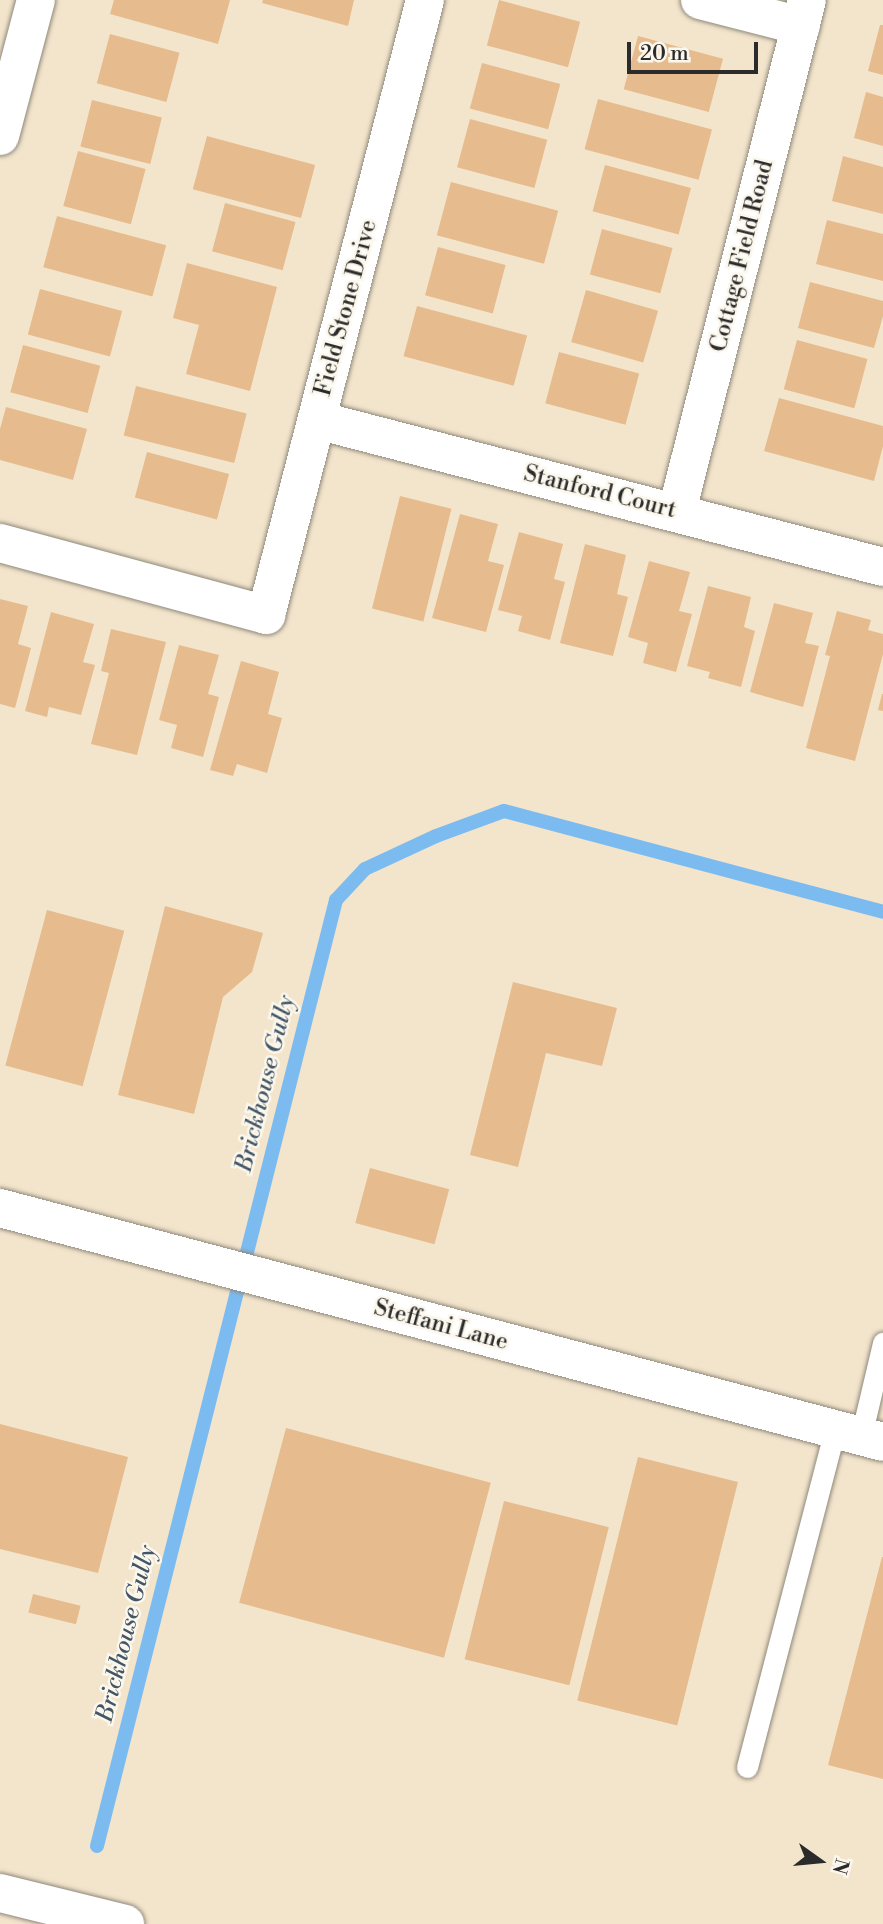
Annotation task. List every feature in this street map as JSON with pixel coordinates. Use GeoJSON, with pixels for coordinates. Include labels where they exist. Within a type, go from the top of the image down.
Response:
{"type":"FeatureCollection","features":[{"type":"Feature","properties":{"kind":"street"},"geometry":{"type":"LineString","coordinates":[[0,136],[36,0]]}},
{"type":"Feature","properties":{"kind":"street","name":"Field Stone Drive"},"geometry":{"type":"LineString","coordinates":[[0,543],[266,615],[425,0]]}},
{"type":"Feature","properties":{"kind":"street"},"geometry":{"type":"LineString","coordinates":[[700,0],[804,13]]}},
{"type":"Feature","properties":{"kind":"street","name":"Cottage Field Road"},"geometry":{"type":"LineString","coordinates":[[677,511],[804,13]]}},
{"type":"Feature","properties":{"kind":"street","name":"Stanford Court"},"geometry":{"type":"LineString","coordinates":[[317,420],[677,511],[883,567]]}},
{"type":"Feature","properties":{"kind":"street","name":"Steffani Lane"},"geometry":{"type":"LineString","coordinates":[[0,1208],[860,1436]]}},
{"type":"Feature","properties":{"kind":"street"},"geometry":{"type":"LineString","coordinates":[[0,1892],[125,1924]]}},
{"type":"Feature","properties":{"kind":"lane"},"geometry":{"type":"LineString","coordinates":[[747,1767],[860,1436],[883,1343]]}},
{"type":"Feature","properties":{"kind":"building"},"geometry":{"type":"Polygon","coordinates":[[[114,0],[230,0],[218,44],[110,14],[114,0]]]}},
{"type":"Feature","properties":{"kind":"building"},"geometry":{"type":"Polygon","coordinates":[[[263,0],[354,0],[348,26],[262,3],[263,0]]]}},
{"type":"Feature","properties":{"kind":"building"},"geometry":{"type":"Polygon","coordinates":[[[499,0],[580,22],[568,67],[487,45],[499,0]]]}},
{"type":"Feature","properties":{"kind":"building"},"geometry":{"type":"Polygon","coordinates":[[[880,25],[883,25],[883,75],[868,71],[880,25]]]}},
{"type":"Feature","properties":{"kind":"building"},"geometry":{"type":"Polygon","coordinates":[[[110,34],[180,53],[166,102],[97,83],[110,34]]]}},
{"type":"Feature","properties":{"kind":"building"},"geometry":{"type":"Polygon","coordinates":[[[638,36],[723,59],[709,112],[624,89],[638,36]]]}},
{"type":"Feature","properties":{"kind":"building"},"geometry":{"type":"Polygon","coordinates":[[[482,63],[560,84],[548,129],[470,108],[482,63]]]}},
{"type":"Feature","properties":{"kind":"building"},"geometry":{"type":"Polygon","coordinates":[[[866,92],[883,97],[883,146],[854,138],[866,92]]]}},
{"type":"Feature","properties":{"kind":"building"},"geometry":{"type":"Polygon","coordinates":[[[598,99],[712,130],[699,180],[585,149],[598,99]]]}},
{"type":"Feature","properties":{"kind":"building"},"geometry":{"type":"Polygon","coordinates":[[[92,100],[162,117],[150,164],[80,147],[92,100]]]}},
{"type":"Feature","properties":{"kind":"building"},"geometry":{"type":"Polygon","coordinates":[[[470,119],[547,140],[534,188],[457,167],[470,119]]]}},
{"type":"Feature","properties":{"kind":"building"},"geometry":{"type":"Polygon","coordinates":[[[207,136],[315,165],[301,218],[193,189],[207,136]]]}},
{"type":"Feature","properties":{"kind":"building"},"geometry":{"type":"Polygon","coordinates":[[[78,151],[146,169],[131,224],[63,206],[78,151]]]}},
{"type":"Feature","properties":{"kind":"building"},"geometry":{"type":"Polygon","coordinates":[[[843,156],[883,167],[883,214],[832,201],[843,156]]]}},
{"type":"Feature","properties":{"kind":"building"},"geometry":{"type":"Polygon","coordinates":[[[605,165],[691,188],[679,234],[593,211],[605,165]]]}},
{"type":"Feature","properties":{"kind":"building"},"geometry":{"type":"Polygon","coordinates":[[[451,182],[558,211],[544,264],[437,235],[451,182]]]}},
{"type":"Feature","properties":{"kind":"building"},"geometry":{"type":"Polygon","coordinates":[[[225,203],[296,222],[283,270],[212,251],[225,203]]]}},
{"type":"Feature","properties":{"kind":"building"},"geometry":{"type":"Polygon","coordinates":[[[57,216],[166,245],[152,296],[43,267],[57,216]]]}},
{"type":"Feature","properties":{"kind":"building"},"geometry":{"type":"Polygon","coordinates":[[[827,220],[883,234],[883,281],[816,264],[827,220]]]}},
{"type":"Feature","properties":{"kind":"building"},"geometry":{"type":"Polygon","coordinates":[[[602,229],[673,248],[660,293],[590,274],[602,229]]]}},
{"type":"Feature","properties":{"kind":"building"},"geometry":{"type":"Polygon","coordinates":[[[438,247],[506,265],[493,313],[425,295],[438,247]]]}},
{"type":"Feature","properties":{"kind":"building"},"geometry":{"type":"Polygon","coordinates":[[[187,263],[277,287],[250,391],[186,374],[199,325],[173,318],[187,263]]]}},
{"type":"Feature","properties":{"kind":"building"},"geometry":{"type":"Polygon","coordinates":[[[810,282],[883,301],[883,316],[874,348],[798,328],[810,282]]]}},
{"type":"Feature","properties":{"kind":"building"},"geometry":{"type":"Polygon","coordinates":[[[40,289],[122,311],[110,356],[28,334],[40,289]]]}},
{"type":"Feature","properties":{"kind":"building"},"geometry":{"type":"Polygon","coordinates":[[[586,290],[658,311],[643,363],[571,342],[586,290]]]}},
{"type":"Feature","properties":{"kind":"building"},"geometry":{"type":"Polygon","coordinates":[[[417,306],[527,336],[514,386],[404,356],[417,306]]]}},
{"type":"Feature","properties":{"kind":"building"},"geometry":{"type":"Polygon","coordinates":[[[797,340],[868,359],[854,408],[784,389],[797,340]]]}},
{"type":"Feature","properties":{"kind":"building"},"geometry":{"type":"Polygon","coordinates":[[[23,345],[100,366],[88,413],[10,392],[23,345]]]}},
{"type":"Feature","properties":{"kind":"building"},"geometry":{"type":"Polygon","coordinates":[[[559,352],[639,373],[625,425],[545,403],[559,352]]]}},
{"type":"Feature","properties":{"kind":"building"},"geometry":{"type":"Polygon","coordinates":[[[136,386],[247,414],[234,463],[124,435],[136,386]]]}},
{"type":"Feature","properties":{"kind":"building"},"geometry":{"type":"Polygon","coordinates":[[[779,398],[883,426],[883,446],[874,481],[764,451],[779,398]]]}},
{"type":"Feature","properties":{"kind":"building"},"geometry":{"type":"Polygon","coordinates":[[[6,407],[87,429],[73,480],[0,460],[0,429],[6,407]]]}},
{"type":"Feature","properties":{"kind":"building"},"geometry":{"type":"Polygon","coordinates":[[[147,452],[229,474],[217,519],[135,497],[147,452]]]}},
{"type":"Feature","properties":{"kind":"building"},"geometry":{"type":"Polygon","coordinates":[[[400,496],[451,509],[423,621],[372,609],[400,496]]]}},
{"type":"Feature","properties":{"kind":"building"},"geometry":{"type":"Polygon","coordinates":[[[460,514],[498,524],[488,561],[504,565],[486,632],[432,618],[460,514]]]}},
{"type":"Feature","properties":{"kind":"building"},"geometry":{"type":"Polygon","coordinates":[[[519,532],[563,544],[554,579],[565,582],[550,640],[518,631],[522,616],[498,610],[519,532]]]}},
{"type":"Feature","properties":{"kind":"building"},"geometry":{"type":"Polygon","coordinates":[[[585,544],[626,555],[617,594],[628,597],[613,656],[560,643],[585,544]]]}},
{"type":"Feature","properties":{"kind":"building"},"geometry":{"type":"Polygon","coordinates":[[[649,561],[690,572],[679,611],[692,614],[676,672],[643,663],[648,643],[628,637],[649,561]]]}},
{"type":"Feature","properties":{"kind":"building"},"geometry":{"type":"Polygon","coordinates":[[[708,586],[751,597],[744,627],[755,631],[741,687],[708,678],[710,672],[687,666],[708,586]]]}},
{"type":"Feature","properties":{"kind":"building"},"geometry":{"type":"Polygon","coordinates":[[[0,599],[28,606],[18,644],[31,648],[15,708],[0,704],[0,599]]]}},
{"type":"Feature","properties":{"kind":"building"},"geometry":{"type":"Polygon","coordinates":[[[774,603],[813,613],[805,643],[819,646],[803,707],[750,692],[774,603]]]}},
{"type":"Feature","properties":{"kind":"building"},"geometry":{"type":"Polygon","coordinates":[[[837,611],[871,620],[868,630],[883,634],[883,654],[855,761],[806,748],[830,656],[825,655],[837,611]]]}},
{"type":"Feature","properties":{"kind":"building"},"geometry":{"type":"Polygon","coordinates":[[[51,612],[94,624],[83,662],[95,665],[81,715],[49,707],[47,717],[25,711],[51,612]]]}},
{"type":"Feature","properties":{"kind":"building"},"geometry":{"type":"Polygon","coordinates":[[[111,629],[166,642],[137,755],[91,744],[109,673],[101,671],[111,629]]]}},
{"type":"Feature","properties":{"kind":"building"},"geometry":{"type":"Polygon","coordinates":[[[179,645],[219,655],[208,694],[219,697],[203,757],[171,748],[177,725],[159,720],[179,645]]]}},
{"type":"Feature","properties":{"kind":"building"},"geometry":{"type":"Polygon","coordinates":[[[241,661],[279,672],[268,714],[282,718],[267,773],[237,764],[233,776],[210,770],[241,661]]]}},
{"type":"Feature","properties":{"kind":"building"},"geometry":{"type":"Polygon","coordinates":[[[883,694],[883,711],[878,710],[883,694]]]}},
{"type":"Feature","properties":{"kind":"building"},"geometry":{"type":"Polygon","coordinates":[[[165,906],[263,933],[252,972],[223,997],[194,1114],[118,1095],[165,906]]]}},
{"type":"Feature","properties":{"kind":"building"},"geometry":{"type":"Polygon","coordinates":[[[47,910],[124,931],[83,1086],[5,1066],[47,910]]]}},
{"type":"Feature","properties":{"kind":"building"},"geometry":{"type":"Polygon","coordinates":[[[513,982],[617,1008],[602,1066],[546,1053],[518,1167],[470,1155],[513,982]]]}},
{"type":"Feature","properties":{"kind":"building"},"geometry":{"type":"Polygon","coordinates":[[[370,1168],[449,1189],[434,1244],[355,1223],[370,1168]]]}},
{"type":"Feature","properties":{"kind":"building"},"geometry":{"type":"Polygon","coordinates":[[[0,1424],[128,1457],[98,1573],[0,1549],[0,1424]]]}},
{"type":"Feature","properties":{"kind":"building"},"geometry":{"type":"Polygon","coordinates":[[[286,1428],[491,1483],[444,1658],[239,1603],[286,1428]]]}},
{"type":"Feature","properties":{"kind":"building"},"geometry":{"type":"Polygon","coordinates":[[[638,1457],[738,1482],[677,1725],[577,1701],[638,1457]]]}},
{"type":"Feature","properties":{"kind":"building"},"geometry":{"type":"Polygon","coordinates":[[[504,1501],[609,1527],[569,1685],[465,1659],[504,1501]]]}},
{"type":"Feature","properties":{"kind":"building"},"geometry":{"type":"Polygon","coordinates":[[[883,1557],[883,1779],[828,1765],[883,1557]]]}},
{"type":"Feature","properties":{"kind":"building"},"geometry":{"type":"Polygon","coordinates":[[[33,1594],[81,1606],[76,1624],[28,1612],[33,1594]]]}},
{"type":"Feature","properties":{"kind":"waterway","name":"Brickhouse Gully"},"geometry":{"type":"LineString","coordinates":[[97,1846],[336,900],[365,869],[436,836],[504,811],[883,912]]}}]}
